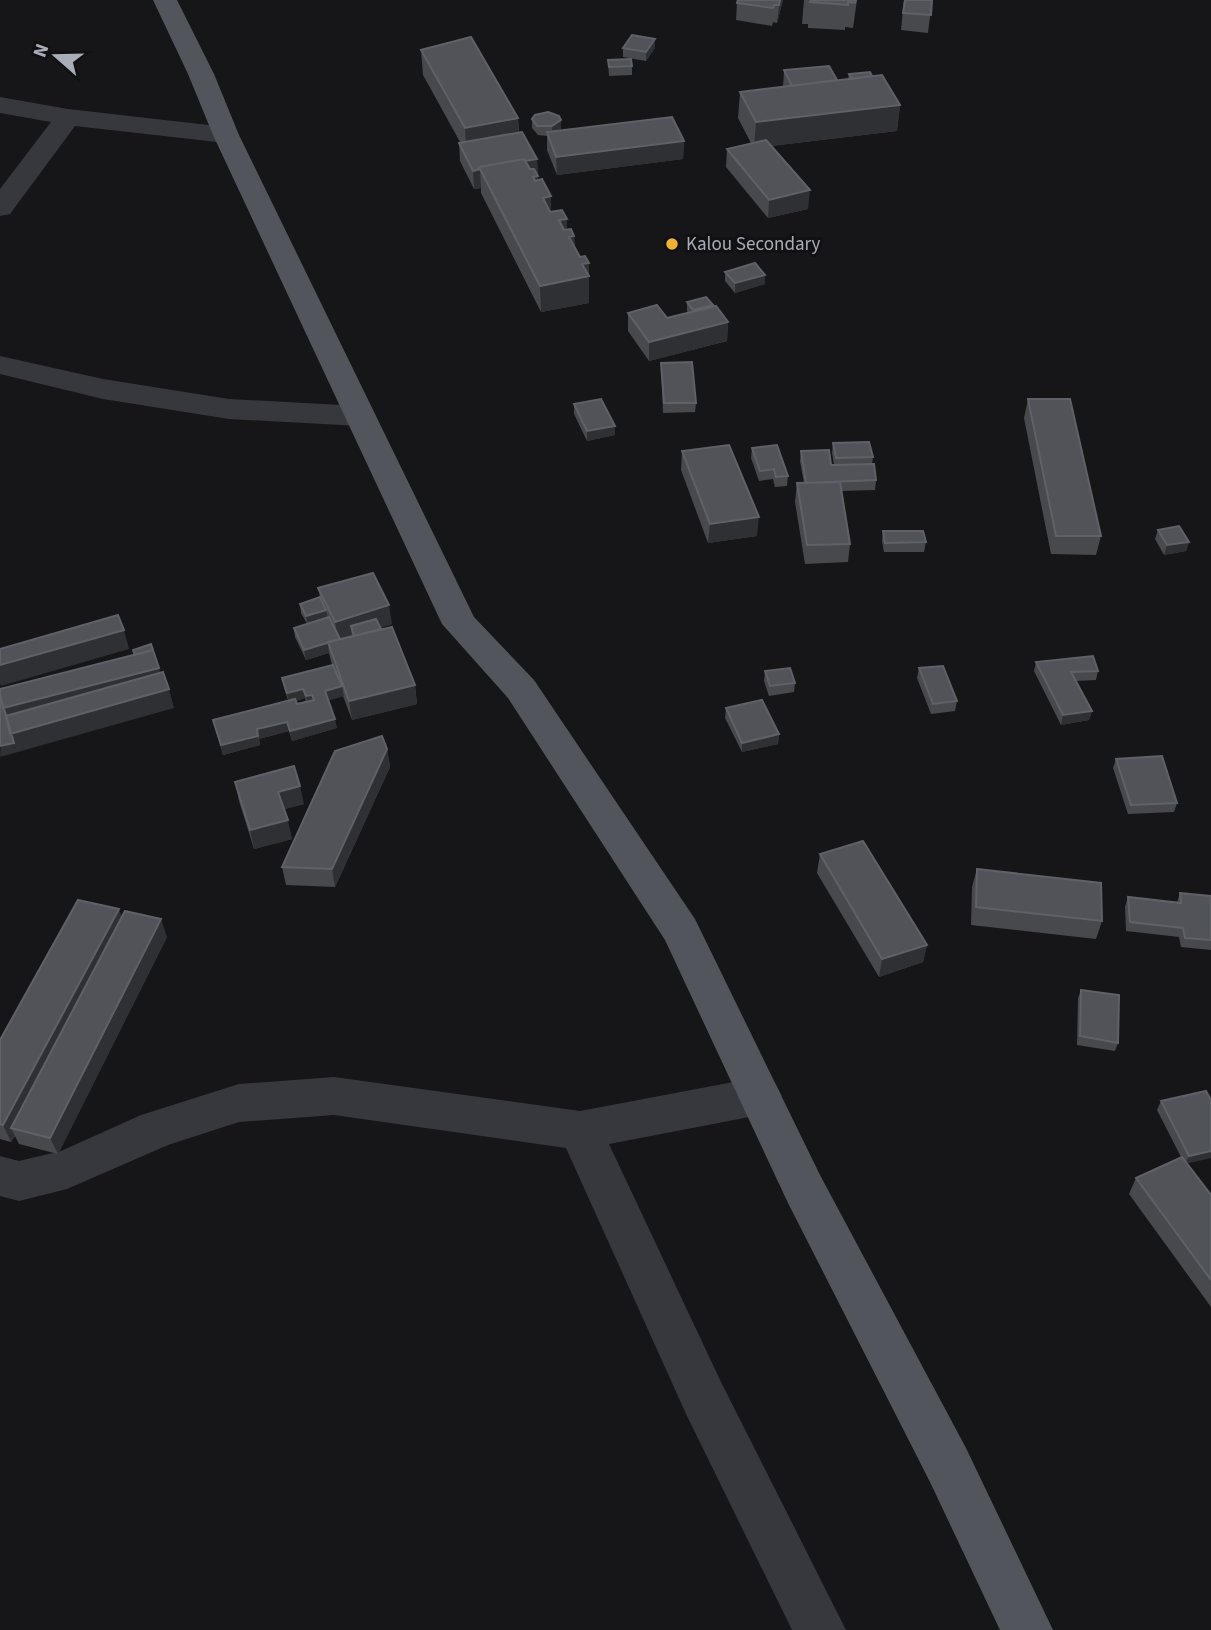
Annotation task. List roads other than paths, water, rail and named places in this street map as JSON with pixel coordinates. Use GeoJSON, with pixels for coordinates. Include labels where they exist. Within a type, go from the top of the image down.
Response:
{"type":"FeatureCollection","features":[{"type":"Feature","properties":{"kind":"main road"},"geometry":{"type":"LineString","coordinates":[[165,0],[201,74],[226,135],[460,624],[521,689],[681,931],[804,1189],[948,1465],[1027,1630]]}},
{"type":"Feature","properties":{"kind":"street"},"geometry":{"type":"LineString","coordinates":[[0,105],[68,117],[226,135]]}},
{"type":"Feature","properties":{"kind":"street"},"geometry":{"type":"LineString","coordinates":[[0,208],[68,117]]}},
{"type":"Feature","properties":{"kind":"street"},"geometry":{"type":"LineString","coordinates":[[0,365],[103,389],[229,409],[360,416]]}},
{"type":"Feature","properties":{"kind":"street"},"geometry":{"type":"LineString","coordinates":[[0,1175],[19,1181],[67,1169],[157,1129],[240,1102],[334,1096],[580,1130],[760,1096]]}},
{"type":"Feature","properties":{"kind":"street"},"geometry":{"type":"LineString","coordinates":[[580,1130],[704,1399],[820,1630]]}},
{"type":"Feature","properties":{"kind":"place","name":"Kalou Secondary"},"geometry":{"type":"Point","coordinates":[672,244]}}]}
